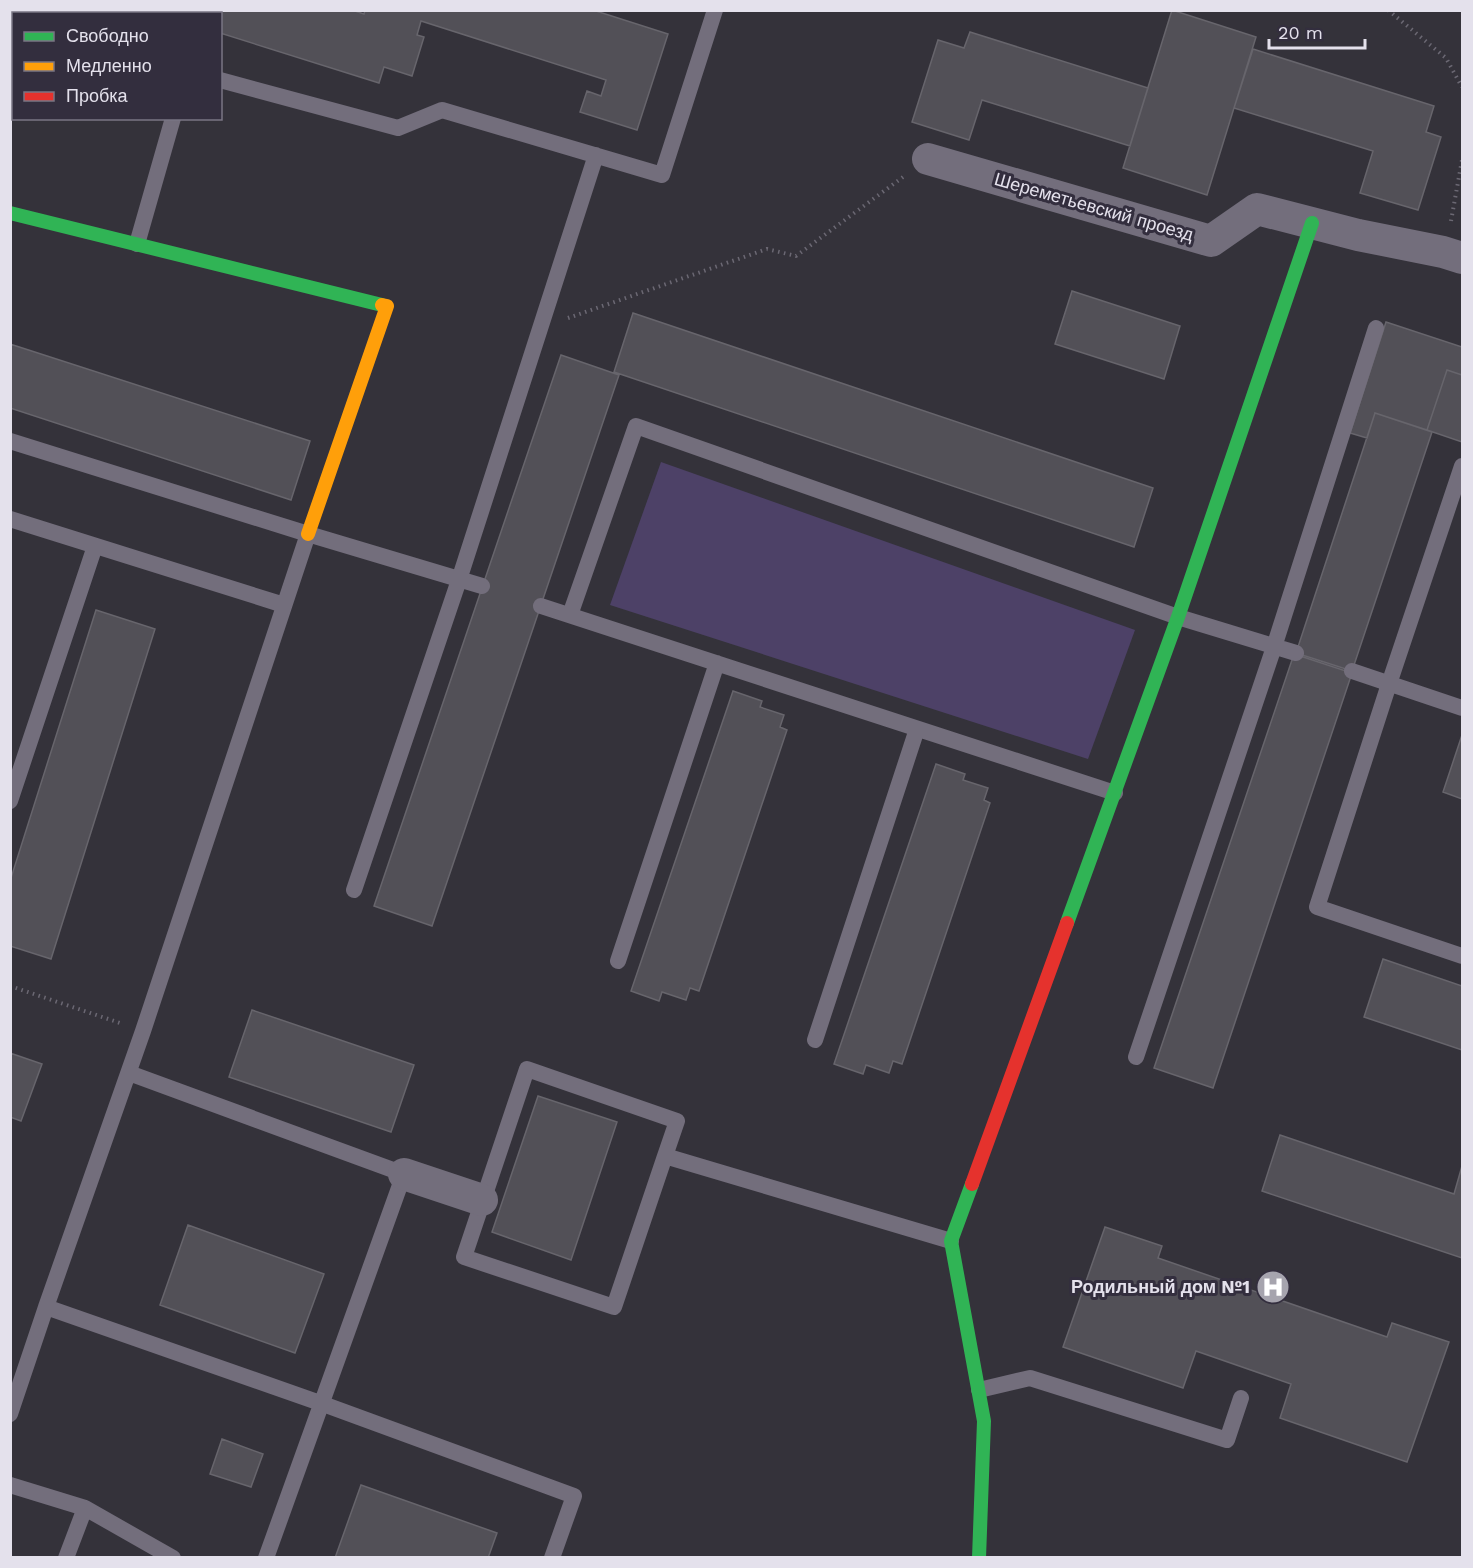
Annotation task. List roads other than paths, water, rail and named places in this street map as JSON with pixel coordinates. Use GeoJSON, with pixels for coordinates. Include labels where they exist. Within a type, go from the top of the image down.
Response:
{"type":"FeatureCollection","features":[{"type":"Feature","properties":{"kind":"street","name":"Шереметьевский проезд"},"geometry":{"type":"LineString","coordinates":[[928,159],[1211,241],[1257,209],[1358,235],[1453,255]]}},
{"type":"Feature","properties":{"kind":"street"},"geometry":{"type":"LineString","coordinates":[[10,213],[387,306],[308,534]]}},
{"type":"Feature","properties":{"kind":"street"},"geometry":{"type":"LineString","coordinates":[[979,1557],[984,1421],[951,1241],[1178,617],[1312,223]]}},
{"type":"Feature","properties":{"kind":"street"},"geometry":{"type":"LineString","coordinates":[[404,1174],[483,1200]]}},
{"type":"Feature","properties":{"kind":"lane"},"geometry":{"type":"LineString","coordinates":[[222,81],[398,128],[442,110],[662,175],[715,10]]}},
{"type":"Feature","properties":{"kind":"lane"},"geometry":{"type":"LineString","coordinates":[[137,244],[172,120]]}},
{"type":"Feature","properties":{"kind":"lane"},"geometry":{"type":"LineString","coordinates":[[354,890],[459,580],[596,155]]}},
{"type":"Feature","properties":{"kind":"lane"},"geometry":{"type":"LineString","coordinates":[[1136,1057],[1274,647],[1376,328]]}},
{"type":"Feature","properties":{"kind":"lane"},"geometry":{"type":"LineString","coordinates":[[570,615],[636,426],[1178,617],[1296,652]]}},
{"type":"Feature","properties":{"kind":"lane"},"geometry":{"type":"LineString","coordinates":[[10,441],[482,586]]}},
{"type":"Feature","properties":{"kind":"lane"},"geometry":{"type":"LineString","coordinates":[[1462,466],[1317,907],[1462,956]]}},
{"type":"Feature","properties":{"kind":"lane"},"geometry":{"type":"LineString","coordinates":[[10,519],[285,605]]}},
{"type":"Feature","properties":{"kind":"lane"},"geometry":{"type":"LineString","coordinates":[[10,1414],[129,1073],[308,534]]}},
{"type":"Feature","properties":{"kind":"lane"},"geometry":{"type":"LineString","coordinates":[[10,801],[95,546]]}},
{"type":"Feature","properties":{"kind":"lane"},"geometry":{"type":"LineString","coordinates":[[541,606],[1115,793]]}},
{"type":"Feature","properties":{"kind":"lane"},"geometry":{"type":"LineString","coordinates":[[618,961],[717,663]]}},
{"type":"Feature","properties":{"kind":"lane"},"geometry":{"type":"LineString","coordinates":[[1352,671],[1462,708]]}},
{"type":"Feature","properties":{"kind":"lane"},"geometry":{"type":"LineString","coordinates":[[815,1040],[917,729]]}},
{"type":"Feature","properties":{"kind":"lane"},"geometry":{"type":"LineString","coordinates":[[526,1069],[677,1120],[664,1156],[614,1307],[464,1257],[526,1069]]}},
{"type":"Feature","properties":{"kind":"lane"},"geometry":{"type":"LineString","coordinates":[[129,1073],[404,1174],[266,1557]]}},
{"type":"Feature","properties":{"kind":"lane"},"geometry":{"type":"LineString","coordinates":[[664,1156],[951,1241]]}},
{"type":"Feature","properties":{"kind":"lane"},"geometry":{"type":"LineString","coordinates":[[46,1307],[323,1404],[574,1496],[552,1557]]}},
{"type":"Feature","properties":{"kind":"lane"},"geometry":{"type":"LineString","coordinates":[[979,1390],[1030,1377],[1227,1440],[1241,1398]]}},
{"type":"Feature","properties":{"kind":"lane"},"geometry":{"type":"LineString","coordinates":[[10,1485],[85,1508],[173,1557]]}},
{"type":"Feature","properties":{"kind":"lane"},"geometry":{"type":"LineString","coordinates":[[66,1557],[85,1508]]}},
{"type":"Feature","properties":{"kind":"place","name":"Родильный дом №1"},"geometry":{"type":"Point","coordinates":[1273,1287]}}]}
